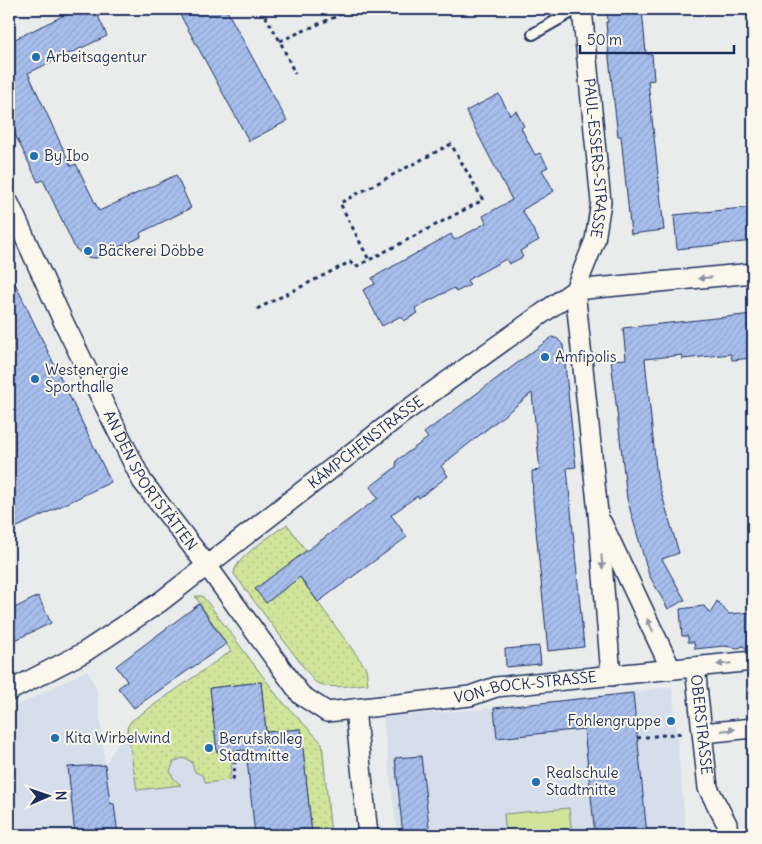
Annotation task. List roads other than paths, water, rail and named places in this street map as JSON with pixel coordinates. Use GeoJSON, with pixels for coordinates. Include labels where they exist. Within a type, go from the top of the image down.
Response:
{"type":"FeatureCollection","features":[{"type":"Feature","properties":{"kind":"street","name":"PAUL-ESSERS-STRASSE"},"geometry":{"type":"LineString","coordinates":[[582,9],[601,202],[594,240],[575,290],[598,513],[611,676]]}},
{"type":"Feature","properties":{"kind":"street","name":"AN DEN SPORTSTÄTTEN"},"geometry":{"type":"LineString","coordinates":[[9,203],[64,323],[142,481],[208,567]]}},
{"type":"Feature","properties":{"kind":"street"},"geometry":{"type":"LineString","coordinates":[[575,290],[753,273]]}},
{"type":"Feature","properties":{"kind":"street","name":"KÄMPCHENSTRASSE"},"geometry":{"type":"LineString","coordinates":[[9,691],[84,653],[208,567],[403,413],[575,290]]}},
{"type":"Feature","properties":{"kind":"street","name":"PAUL-ESSERS-STRASSE"},"geometry":{"type":"LineString","coordinates":[[598,513],[671,669]]}},
{"type":"Feature","properties":{"kind":"street","name":"VON-BOCK-STRASSE"},"geometry":{"type":"LineString","coordinates":[[208,567],[301,695],[327,712],[470,696],[496,687],[694,667]]}},
{"type":"Feature","properties":{"kind":"street","name":"OBERSTRASSE"},"geometry":{"type":"LineString","coordinates":[[728,835],[727,824],[708,788],[694,667],[753,661]]}},
{"type":"Feature","properties":{"kind":"street"},"geometry":{"type":"LineString","coordinates":[[356,709],[368,835]]}},
{"type":"Feature","properties":{"kind":"street"},"geometry":{"type":"LineString","coordinates":[[703,733],[753,728]]}},
{"type":"Feature","properties":{"kind":"lane"},"geometry":{"type":"LineString","coordinates":[[533,34],[577,9]]}},
{"type":"Feature","properties":{"kind":"place","name":"Arbeitsagentur"},"geometry":{"type":"Point","coordinates":[36,57]}},
{"type":"Feature","properties":{"kind":"place","name":"By Ibo"},"geometry":{"type":"Point","coordinates":[34,156]}},
{"type":"Feature","properties":{"kind":"place","name":"Bäckerei Döbbe"},"geometry":{"type":"Point","coordinates":[88,251]}},
{"type":"Feature","properties":{"kind":"place","name":"Amfipolis"},"geometry":{"type":"Point","coordinates":[545,357]}},
{"type":"Feature","properties":{"kind":"place","name":"Westenergie Sporthalle"},"geometry":{"type":"Point","coordinates":[35,379]}},
{"type":"Feature","properties":{"kind":"place","name":"Fohlengruppe"},"geometry":{"type":"Point","coordinates":[671,721]}},
{"type":"Feature","properties":{"kind":"place","name":"Kita Wirbelwind"},"geometry":{"type":"Point","coordinates":[55,738]}},
{"type":"Feature","properties":{"kind":"place","name":"Berufskolleg Stadtmitte"},"geometry":{"type":"Point","coordinates":[209,748]}},
{"type":"Feature","properties":{"kind":"place","name":"Realschule Stadtmitte"},"geometry":{"type":"Point","coordinates":[536,782]}}]}
